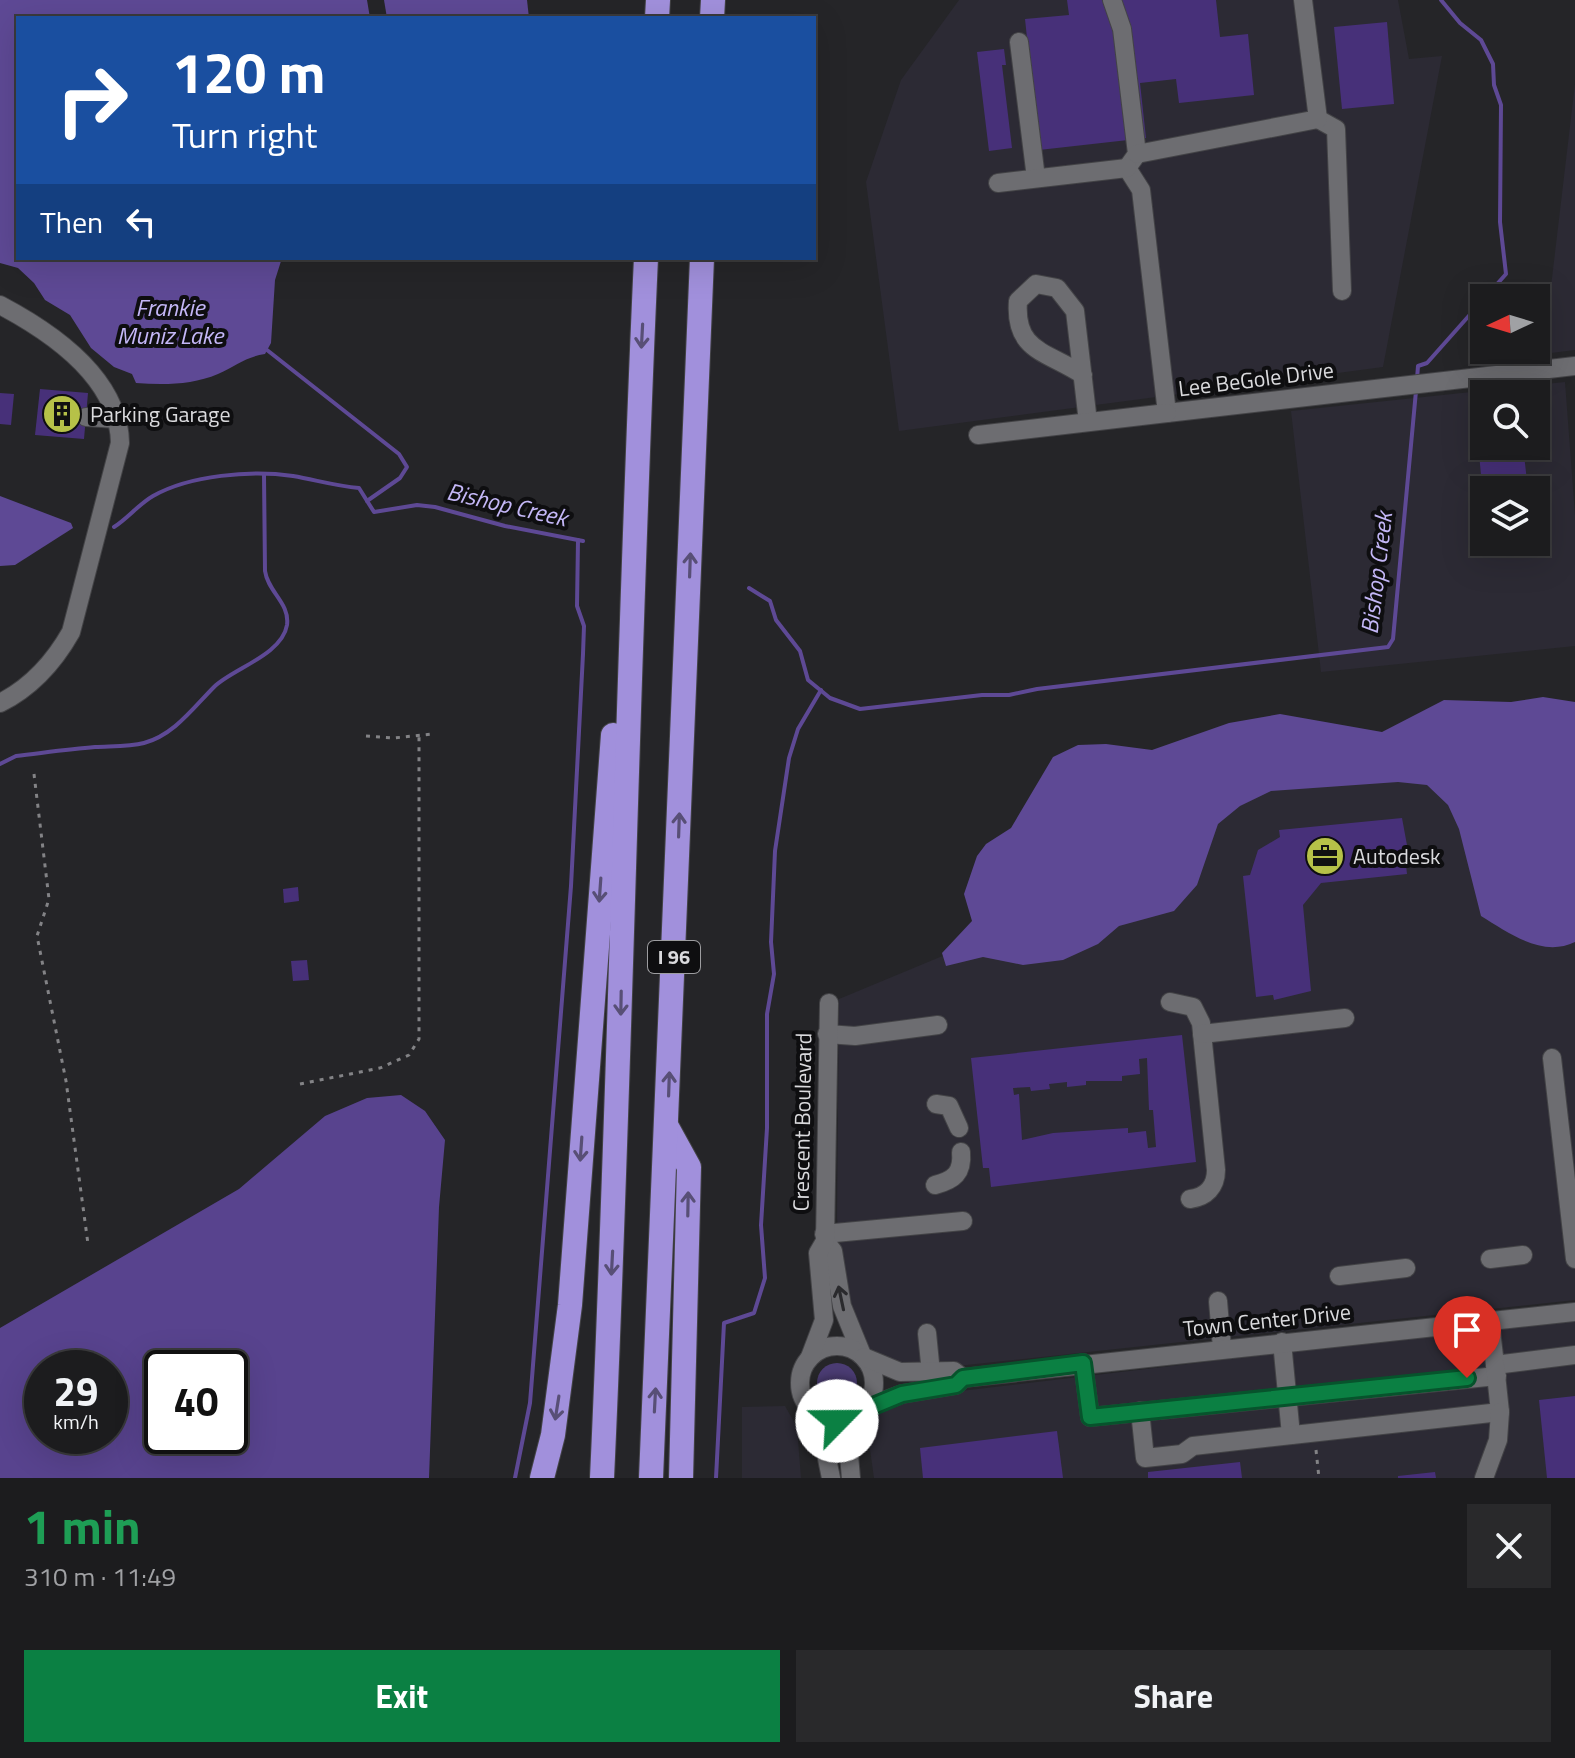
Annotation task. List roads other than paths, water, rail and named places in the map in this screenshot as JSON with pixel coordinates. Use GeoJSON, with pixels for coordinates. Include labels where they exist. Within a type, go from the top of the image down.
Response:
{"type":"FeatureCollection","features":[{"type":"Feature","properties":{"kind":"highway","name":"I 96"},"geometry":{"type":"LineString","coordinates":[[602,1478],[618,1125],[633,534],[646,260]]}},
{"type":"Feature","properties":{"kind":"highway","name":"I 96"},"geometry":{"type":"LineString","coordinates":[[651,1478],[702,260]]}},
{"type":"Feature","properties":{"kind":"highway"},"geometry":{"type":"LineString","coordinates":[[542,1478],[553,1435],[569,1318],[605,821],[633,534]]}},
{"type":"Feature","properties":{"kind":"highway"},"geometry":{"type":"LineString","coordinates":[[667,1127],[689,1167],[681,1478]]}},
{"type":"Feature","properties":{"kind":"street"},"geometry":{"type":"LineString","coordinates":[[1112,0],[1122,29],[1132,161]]}},
{"type":"Feature","properties":{"kind":"street"},"geometry":{"type":"LineString","coordinates":[[1303,0],[1318,119]]}},
{"type":"Feature","properties":{"kind":"street"},"geometry":{"type":"LineString","coordinates":[[1019,42],[1036,178]]}},
{"type":"Feature","properties":{"kind":"street"},"geometry":{"type":"LineString","coordinates":[[998,183],[1132,161],[1318,119],[1336,129],[1342,291]]}},
{"type":"Feature","properties":{"kind":"street","name":"Lee BeGole Drive"},"geometry":{"type":"LineString","coordinates":[[1132,161],[1141,190],[1167,413],[1575,366]]}},
{"type":"Feature","properties":{"kind":"street"},"geometry":{"type":"LineString","coordinates":[[1083,375],[1025,342],[1016,322],[1018,301],[1036,284],[1057,288],[1075,311],[1083,375],[1088,422]]}},
{"type":"Feature","properties":{"kind":"street"},"geometry":{"type":"LineString","coordinates":[[0,305],[37,327],[88,370],[107,391],[118,419],[120,443],[71,632],[58,655],[20,693],[2,700]]}},
{"type":"Feature","properties":{"kind":"street"},"geometry":{"type":"LineString","coordinates":[[978,435],[1167,413]]}},
{"type":"Feature","properties":{"kind":"street"},"geometry":{"type":"LineString","coordinates":[[86,417],[118,419]]}},
{"type":"Feature","properties":{"kind":"street"},"geometry":{"type":"LineString","coordinates":[[1170,1002],[1193,1007],[1202,1034],[1216,1179],[1205,1194],[1190,1199]]}},
{"type":"Feature","properties":{"kind":"street","name":"Crescent Boulevard"},"geometry":{"type":"LineString","coordinates":[[810,1357],[824,1320],[818,1253],[825,1238],[829,1003]]}},
{"type":"Feature","properties":{"kind":"street"},"geometry":{"type":"LineString","coordinates":[[1202,1034],[1345,1018]]}},
{"type":"Feature","properties":{"kind":"street"},"geometry":{"type":"LineString","coordinates":[[827,1034],[855,1036],[938,1025]]}},
{"type":"Feature","properties":{"kind":"street"},"geometry":{"type":"LineString","coordinates":[[1552,1058],[1575,1259]]}},
{"type":"Feature","properties":{"kind":"street"},"geometry":{"type":"LineString","coordinates":[[936,1104],[949,1106],[959,1128]]}},
{"type":"Feature","properties":{"kind":"street"},"geometry":{"type":"LineString","coordinates":[[935,1185],[953,1179],[959,1172],[961,1152]]}},
{"type":"Feature","properties":{"kind":"street"},"geometry":{"type":"LineString","coordinates":[[825,1238],[963,1221]]}},
{"type":"Feature","properties":{"kind":"street","name":"Crescent Boulevard"},"geometry":{"type":"LineString","coordinates":[[825,1238],[833,1251],[842,1306],[862,1356]]}},
{"type":"Feature","properties":{"kind":"street"},"geometry":{"type":"LineString","coordinates":[[1490,1259],[1523,1255]]}},
{"type":"Feature","properties":{"kind":"street"},"geometry":{"type":"LineString","coordinates":[[1339,1276],[1406,1268]]}},
{"type":"Feature","properties":{"kind":"street"},"geometry":{"type":"LineString","coordinates":[[1218,1301],[1222,1348]]}},
{"type":"Feature","properties":{"kind":"street","name":"Town Center Drive"},"geometry":{"type":"LineString","coordinates":[[864,1409],[902,1394],[956,1385],[963,1378],[1575,1312]]}},
{"type":"Feature","properties":{"kind":"street"},"geometry":{"type":"LineString","coordinates":[[1484,1478],[1498,1440],[1500,1412],[1490,1321]]}},
{"type":"Feature","properties":{"kind":"street"},"geometry":{"type":"LineString","coordinates":[[927,1333],[931,1373]]}},
{"type":"Feature","properties":{"kind":"street"},"geometry":{"type":"LineString","coordinates":[[1282,1342],[1291,1435]]}},
{"type":"Feature","properties":{"kind":"street"},"geometry":{"type":"LineString","coordinates":[[831,1478],[824,1444],[799,1384],[804,1365],[810,1357],[819,1350],[841,1346],[862,1356],[874,1382],[848,1444],[851,1478]]}},
{"type":"Feature","properties":{"kind":"street"},"geometry":{"type":"LineString","coordinates":[[1083,1363],[1090,1417],[1496,1370],[1575,1355]]}},
{"type":"Feature","properties":{"kind":"street","name":"Town Center Drive"},"geometry":{"type":"LineString","coordinates":[[862,1356],[888,1370],[954,1371],[963,1378]]}},
{"type":"Feature","properties":{"kind":"street"},"geometry":{"type":"LineString","coordinates":[[811,1411],[837,1421],[864,1409]]}},
{"type":"Feature","properties":{"kind":"street"},"geometry":{"type":"LineString","coordinates":[[1140,1411],[1145,1458],[1182,1454],[1193,1446],[1500,1412]]}},
{"type":"Feature","properties":{"kind":"water","name":"Frankie Muniz Lake"},"geometry":{"type":"Polygon","coordinates":[[[0,0],[367,0],[370,16],[16,16],[16,260],[281,260],[275,280],[271,343],[265,354],[198,380],[167,384],[136,383],[132,374],[114,367],[91,348],[70,315],[45,300],[34,283],[18,268],[0,263],[0,0]]]}},
{"type":"Feature","properties":{"kind":"water"},"geometry":{"type":"Polygon","coordinates":[[[384,0],[527,0],[529,16],[387,16],[384,0]]]}},
{"type":"Feature","properties":{"kind":"water"},"geometry":{"type":"Polygon","coordinates":[[[0,496],[71,523],[73,528],[15,565],[0,566],[0,496]]]}},
{"type":"Feature","properties":{"kind":"water"},"geometry":{"type":"Polygon","coordinates":[[[1543,697],[1575,702],[1575,942],[1563,946],[1538,945],[1514,936],[1481,916],[1459,829],[1448,805],[1427,785],[1398,782],[1271,791],[1240,806],[1218,824],[1197,885],[1174,911],[1119,926],[1098,944],[1063,960],[1023,965],[983,957],[946,966],[942,953],[972,921],[964,894],[977,856],[986,844],[1011,828],[1053,757],[1078,745],[1106,744],[1152,750],[1229,723],[1280,714],[1382,732],[1444,700],[1511,702],[1543,697]]]}},
{"type":"Feature","properties":{"kind":"waterway","name":"Bishop Creek"},"geometry":{"type":"LineString","coordinates":[[1417,379],[1418,366],[1427,363],[1506,274],[1500,222],[1501,105],[1494,85],[1493,64],[1481,40],[1460,23],[1441,0]]}},
{"type":"Feature","properties":{"kind":"waterway"},"geometry":{"type":"LineString","coordinates":[[267,350],[399,454],[407,467],[400,478],[367,501]]}},
{"type":"Feature","properties":{"kind":"waterway","name":"Bishop Creek"},"geometry":{"type":"LineString","coordinates":[[749,588],[770,601],[776,620],[800,651],[808,680],[830,698],[860,709],[982,695],[1009,695],[1037,689],[1388,647],[1393,639],[1416,391]]}},
{"type":"Feature","properties":{"kind":"waterway","name":"Bishop Creek"},"geometry":{"type":"LineString","coordinates":[[114,527],[148,499],[168,489],[202,479],[259,474],[293,476],[359,488],[374,512],[417,505],[435,507],[505,526],[583,541]]}},
{"type":"Feature","properties":{"kind":"waterway"},"geometry":{"type":"LineString","coordinates":[[0,764],[16,756],[132,745],[155,739],[182,720],[222,680],[276,645],[283,636],[287,617],[265,571],[264,475]]}},
{"type":"Feature","properties":{"kind":"waterway"},"geometry":{"type":"LineString","coordinates":[[515,1478],[530,1403],[571,886],[584,626],[577,606],[578,540]]}},
{"type":"Feature","properties":{"kind":"waterway"},"geometry":{"type":"LineString","coordinates":[[716,1478],[724,1323],[754,1313],[765,1278],[761,1225],[767,1128],[767,1014],[774,974],[771,942],[775,851],[789,758],[798,729],[821,690]]}},
{"type":"Feature","properties":{"kind":"place","name":"Parking Garage"},"geometry":{"type":"Point","coordinates":[62,414]}},
{"type":"Feature","properties":{"kind":"place","name":"Autodesk"},"geometry":{"type":"Point","coordinates":[1325,856]}}]}
